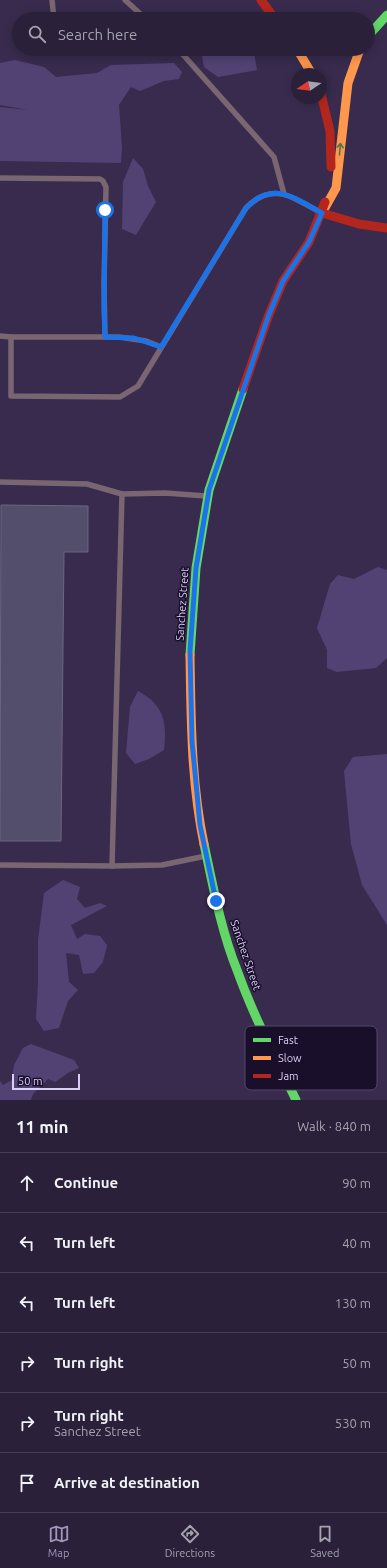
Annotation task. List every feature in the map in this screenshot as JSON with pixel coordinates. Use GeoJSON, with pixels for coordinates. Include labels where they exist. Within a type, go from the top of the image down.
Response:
{"type":"FeatureCollection","features":[{"type":"Feature","properties":{"kind":"main road"},"geometry":{"type":"LineString","coordinates":[[261,0],[270,12]]}},
{"type":"Feature","properties":{"kind":"main road"},"geometry":{"type":"LineString","coordinates":[[375,28],[387,15]]}},
{"type":"Feature","properties":{"kind":"main road"},"geometry":{"type":"LineString","coordinates":[[301,56],[308,68]]}},
{"type":"Feature","properties":{"kind":"main road"},"geometry":{"type":"LineString","coordinates":[[358,56],[348,83],[336,188],[322,213],[359,224],[387,228]]}},
{"type":"Feature","properties":{"kind":"main road","name":"Sanchez Street"},"geometry":{"type":"LineString","coordinates":[[259,1026],[236,969],[216,901],[200,825],[192,741],[190,651],[196,568],[208,496],[268,317],[283,281],[309,242],[322,213],[331,182],[332,157],[330,131],[323,104]]}},
{"type":"Feature","properties":{"kind":"main road","name":"Sanchez Street"},"geometry":{"type":"LineString","coordinates":[[291,1090],[296,1100]]}},
{"type":"Feature","properties":{"kind":"lane"},"geometry":{"type":"LineString","coordinates":[[52,0],[53,12]]}},
{"type":"Feature","properties":{"kind":"lane"},"geometry":{"type":"LineString","coordinates":[[125,0],[138,12]]}},
{"type":"Feature","properties":{"kind":"lane"},"geometry":{"type":"LineString","coordinates":[[184,56],[274,157],[284,194]]}},
{"type":"Feature","properties":{"kind":"lane"},"geometry":{"type":"LineString","coordinates":[[0,178],[100,179],[103,181],[106,187],[104,285],[105,337]]}},
{"type":"Feature","properties":{"kind":"lane"},"geometry":{"type":"LineString","coordinates":[[11,336],[11,396],[120,397],[138,386],[246,208],[254,200],[272,192],[284,194],[322,213]]}},
{"type":"Feature","properties":{"kind":"lane"},"geometry":{"type":"LineString","coordinates":[[0,336],[134,338],[161,347]]}},
{"type":"Feature","properties":{"kind":"lane"},"geometry":{"type":"LineString","coordinates":[[0,482],[86,484],[122,494],[165,493],[208,496]]}},
{"type":"Feature","properties":{"kind":"lane"},"geometry":{"type":"LineString","coordinates":[[112,866],[122,494]]}},
{"type":"Feature","properties":{"kind":"lane"},"geometry":{"type":"LineString","coordinates":[[0,865],[162,865],[207,856]]}},
{"type":"Feature","properties":{"kind":"shaded area"},"geometry":{"type":"Polygon","coordinates":[[[202,56],[255,56],[257,70],[218,77],[204,67],[202,56]]]}},
{"type":"Feature","properties":{"kind":"shaded area"},"geometry":{"type":"Polygon","coordinates":[[[15,60],[44,67],[56,77],[97,73],[111,65],[174,63],[182,72],[179,79],[164,81],[140,91],[131,87],[119,105],[122,147],[121,163],[0,161],[0,107],[28,110],[0,105],[0,63],[15,60]]]}},
{"type":"Feature","properties":{"kind":"shaded area"},"geometry":{"type":"Polygon","coordinates":[[[133,158],[143,169],[148,186],[156,202],[136,235],[122,229],[123,182],[133,158]]]}},
{"type":"Feature","properties":{"kind":"shaded area"},"geometry":{"type":"Polygon","coordinates":[[[378,567],[387,570],[387,658],[376,668],[337,672],[327,668],[327,650],[317,628],[330,584],[338,575],[354,579],[378,567]]]}},
{"type":"Feature","properties":{"kind":"shaded area"},"geometry":{"type":"Polygon","coordinates":[[[138,691],[147,696],[153,702],[162,715],[165,740],[164,750],[149,759],[135,764],[126,753],[130,707],[138,691]]]}},
{"type":"Feature","properties":{"kind":"shaded area"},"geometry":{"type":"Polygon","coordinates":[[[387,754],[387,925],[362,885],[351,844],[344,771],[353,757],[387,754]]]}},
{"type":"Feature","properties":{"kind":"shaded area"},"geometry":{"type":"Polygon","coordinates":[[[63,880],[80,887],[77,899],[85,908],[100,903],[107,906],[71,925],[77,939],[85,934],[100,936],[107,945],[103,962],[94,973],[83,974],[79,955],[66,953],[69,982],[78,990],[68,1001],[59,1028],[44,1031],[36,1019],[38,940],[44,893],[63,880]]]}},
{"type":"Feature","properties":{"kind":"shaded area"},"geometry":{"type":"Polygon","coordinates":[[[31,1044],[74,1060],[79,1068],[68,1073],[55,1082],[48,1079],[33,1094],[31,1100],[0,1100],[0,1081],[3,1085],[12,1080],[14,1065],[23,1048],[31,1044]]]}},
{"type":"Feature","properties":{"kind":"building"},"geometry":{"type":"Polygon","coordinates":[[[1,505],[88,506],[88,552],[64,552],[61,841],[0,841],[1,505]]]}},
{"type":"Feature","properties":{"kind":"traffic: fast"},"geometry":{"type":"LineString","coordinates":[[375,28],[387,15]]}},
{"type":"Feature","properties":{"kind":"traffic: fast"},"geometry":{"type":"LineString","coordinates":[[190,655],[196,568],[209,490],[243,389]]}},
{"type":"Feature","properties":{"kind":"traffic: fast"},"geometry":{"type":"LineString","coordinates":[[204,844],[226,939],[243,987],[260,1026]]}},
{"type":"Feature","properties":{"kind":"traffic: fast"},"geometry":{"type":"LineString","coordinates":[[291,1090],[296,1100]]}},
{"type":"Feature","properties":{"kind":"traffic: slow"},"geometry":{"type":"LineString","coordinates":[[301,56],[308,68]]}},
{"type":"Feature","properties":{"kind":"traffic: slow"},"geometry":{"type":"LineString","coordinates":[[322,213],[336,188],[348,83],[358,56]]}},
{"type":"Feature","properties":{"kind":"traffic: slow"},"geometry":{"type":"LineString","coordinates":[[190,655],[191,726],[194,774],[196,797],[204,844]]}},
{"type":"Feature","properties":{"kind":"traffic: jam"},"geometry":{"type":"LineString","coordinates":[[261,0],[270,12]]}},
{"type":"Feature","properties":{"kind":"traffic: jam"},"geometry":{"type":"LineString","coordinates":[[323,104],[330,131],[331,167]]}},
{"type":"Feature","properties":{"kind":"traffic: jam"},"geometry":{"type":"LineString","coordinates":[[243,389],[268,317],[283,281],[309,242],[325,202]]}},
{"type":"Feature","properties":{"kind":"traffic: jam"},"geometry":{"type":"LineString","coordinates":[[322,213],[359,224],[387,228]]}},
{"type":"Feature","properties":{"kind":"route"},"geometry":{"type":"LineString","coordinates":[[105,210],[105,337],[134,338],[161,347],[246,208],[254,200],[272,192],[284,194],[322,213],[309,242],[283,281],[268,317],[209,490],[196,568],[190,651],[192,741],[200,825],[216,901]]}}]}
